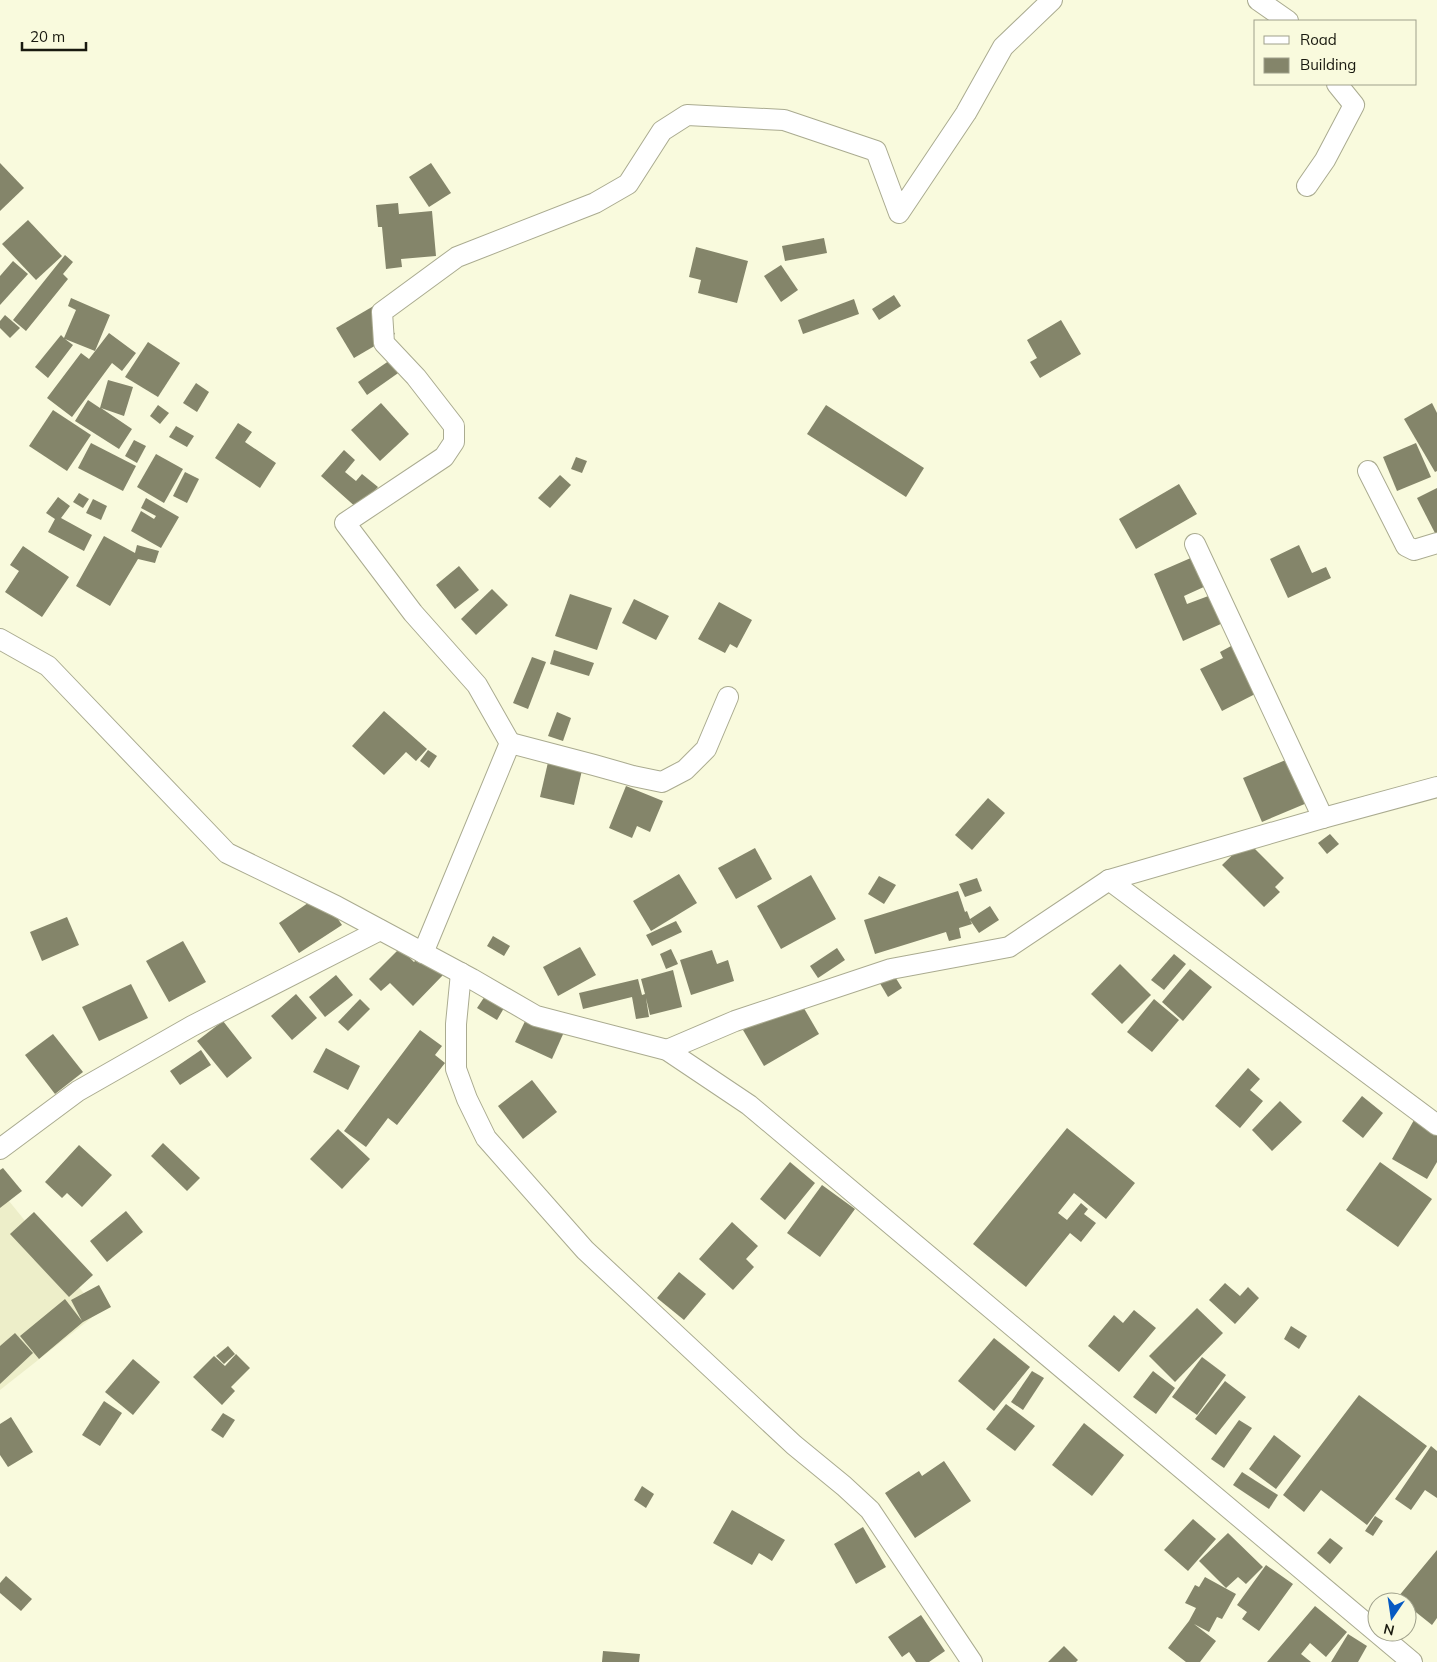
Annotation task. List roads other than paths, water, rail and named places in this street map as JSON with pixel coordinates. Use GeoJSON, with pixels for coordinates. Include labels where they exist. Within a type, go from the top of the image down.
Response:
{"type":"FeatureCollection","features":[{"type":"Feature","properties":{"kind":"street"},"geometry":{"type":"LineString","coordinates":[[728,697],[706,749],[684,770],[662,782],[510,743],[477,685],[413,614],[344,523],[444,457],[454,442],[454,426],[416,377],[384,343],[382,312],[457,256],[595,203],[628,184],[662,131],[687,115],[784,120],[876,151],[899,212],[966,113],[1003,47],[1052,0]]}},
{"type":"Feature","properties":{"kind":"street"},"geometry":{"type":"LineString","coordinates":[[1258,0],[1287,20]]}},
{"type":"Feature","properties":{"kind":"street"},"geometry":{"type":"LineString","coordinates":[[1307,186],[1325,160],[1354,105],[1338,85]]}},
{"type":"Feature","properties":{"kind":"street"},"geometry":{"type":"LineString","coordinates":[[1368,471],[1406,546],[1414,550],[1437,543]]}},
{"type":"Feature","properties":{"kind":"street"},"geometry":{"type":"LineString","coordinates":[[1195,544],[1323,818]]}},
{"type":"Feature","properties":{"kind":"street"},"geometry":{"type":"LineString","coordinates":[[0,639],[48,666],[227,853],[336,906],[461,973],[536,1016],[667,1050],[749,1105],[1412,1662]]}},
{"type":"Feature","properties":{"kind":"street"},"geometry":{"type":"LineString","coordinates":[[423,953],[510,743]]}},
{"type":"Feature","properties":{"kind":"street"},"geometry":{"type":"LineString","coordinates":[[667,1050],[735,1020],[891,969],[1009,947],[1109,880],[1437,787]]}},
{"type":"Feature","properties":{"kind":"street"},"geometry":{"type":"LineString","coordinates":[[1109,880],[1437,1125]]}},
{"type":"Feature","properties":{"kind":"street"},"geometry":{"type":"LineString","coordinates":[[0,1149],[78,1091],[192,1026],[380,930]]}},
{"type":"Feature","properties":{"kind":"street"},"geometry":{"type":"LineString","coordinates":[[461,973],[456,1024],[456,1069],[467,1099],[486,1138],[585,1250],[794,1445],[870,1510],[972,1662]]}}]}
